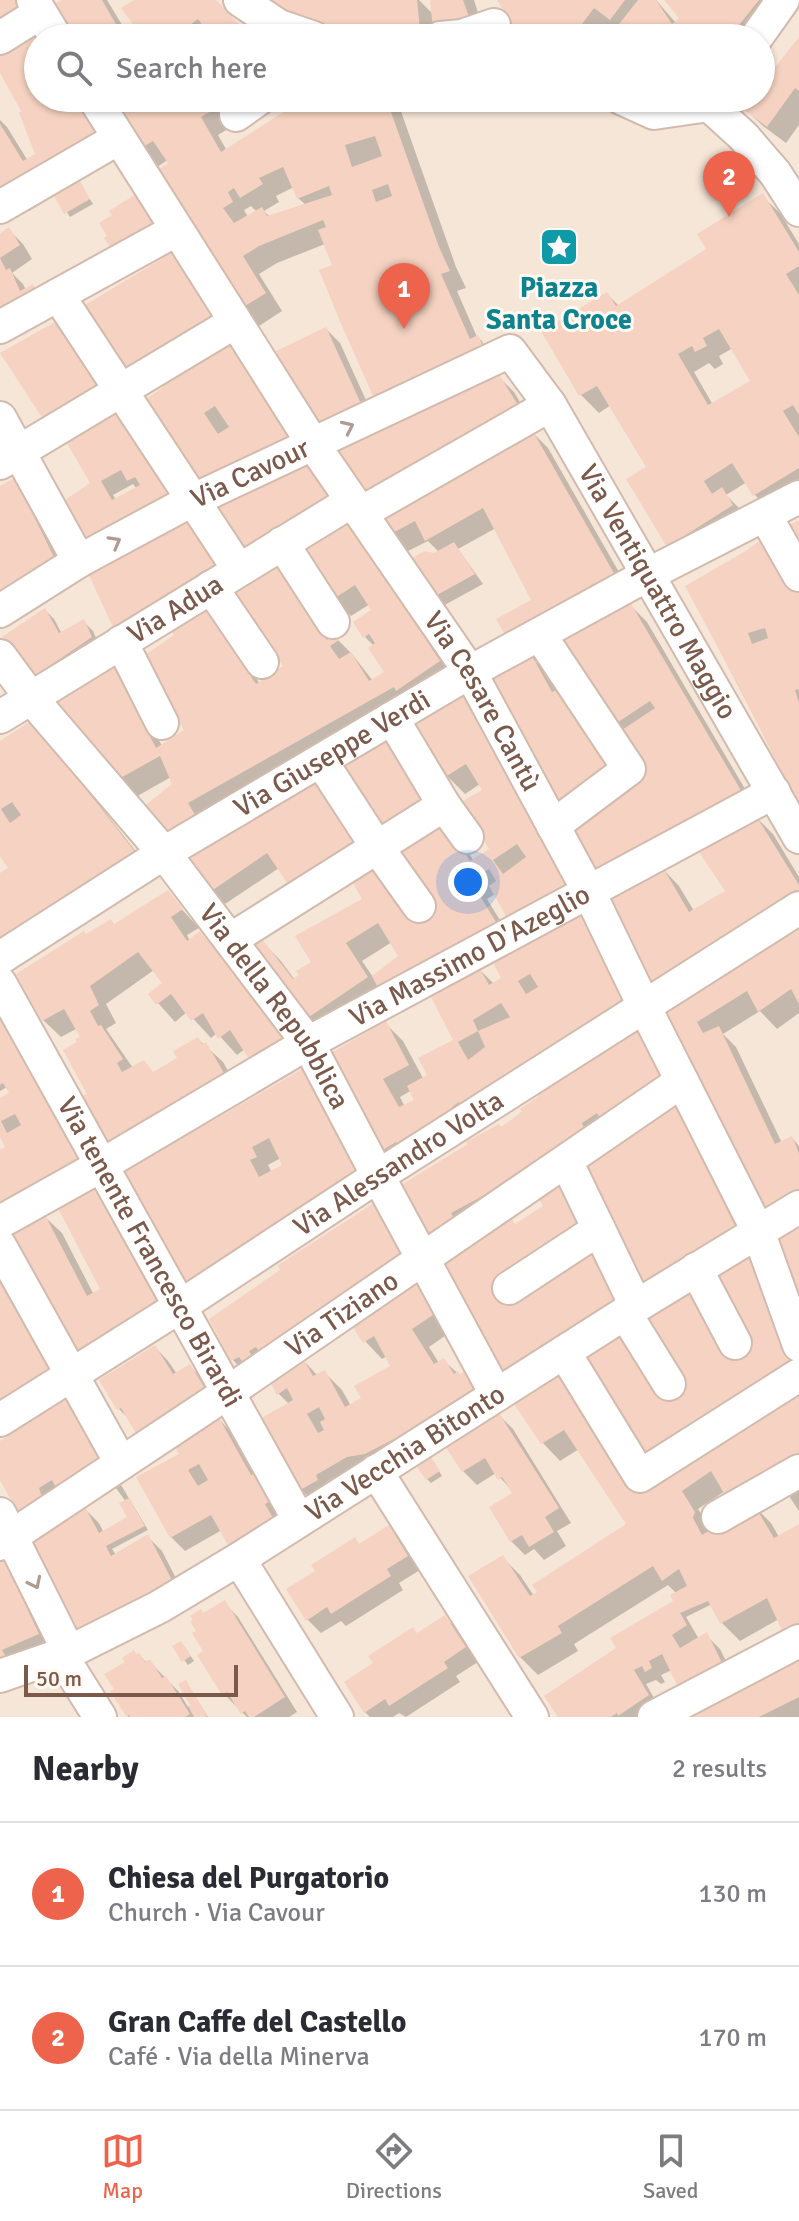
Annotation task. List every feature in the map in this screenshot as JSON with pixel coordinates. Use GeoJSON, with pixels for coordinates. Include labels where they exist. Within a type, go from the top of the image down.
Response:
{"type":"FeatureCollection","features":[{"type":"Feature","properties":{"kind":"street"},"geometry":{"type":"LineString","coordinates":[[240,0],[276,24]]}},
{"type":"Feature","properties":{"kind":"street"},"geometry":{"type":"LineString","coordinates":[[766,24],[783,0]]}},
{"type":"Feature","properties":{"kind":"street"},"geometry":{"type":"LineString","coordinates":[[0,38],[24,26]]}},
{"type":"Feature","properties":{"kind":"street","name":"Via Cesare Cantù"},"geometry":{"type":"LineString","coordinates":[[103,112],[313,444],[470,672],[589,892],[758,1231],[799,1345]]}},
{"type":"Feature","properties":{"kind":"street"},"geometry":{"type":"LineString","coordinates":[[722,112],[775,173],[799,210]]}},
{"type":"Feature","properties":{"kind":"street"},"geometry":{"type":"LineString","coordinates":[[0,207],[119,138]]}},
{"type":"Feature","properties":{"kind":"street"},"geometry":{"type":"LineString","coordinates":[[0,327],[176,230]]}},
{"type":"Feature","properties":{"kind":"street"},"geometry":{"type":"LineString","coordinates":[[58,295],[239,570]]}},
{"type":"Feature","properties":{"kind":"street"},"geometry":{"type":"LineString","coordinates":[[10,457],[235,322]]}},
{"type":"Feature","properties":{"kind":"street","name":"Via Cavour"},"geometry":{"type":"LineString","coordinates":[[0,611],[79,561],[193,501],[510,351]]}},
{"type":"Feature","properties":{"kind":"street","name":"Via Ventiquattro Maggio"},"geometry":{"type":"LineString","coordinates":[[510,351],[550,405],[799,837]]}},
{"type":"Feature","properties":{"kind":"street","name":"Via Adua"},"geometry":{"type":"LineString","coordinates":[[0,717],[282,543],[550,405]]}},
{"type":"Feature","properties":{"kind":"street"},"geometry":{"type":"LineString","coordinates":[[0,418],[10,457],[79,561]]}},
{"type":"Feature","properties":{"kind":"street","name":"Via Giuseppe Verdi"},"geometry":{"type":"LineString","coordinates":[[0,958],[164,853],[470,672],[649,574],[799,497]]}},
{"type":"Feature","properties":{"kind":"street"},"geometry":{"type":"LineString","coordinates":[[765,515],[799,575]]}},
{"type":"Feature","properties":{"kind":"street"},"geometry":{"type":"LineString","coordinates":[[282,543],[333,622]]}},
{"type":"Feature","properties":{"kind":"street"},"geometry":{"type":"LineString","coordinates":[[211,587],[262,662]]}},
{"type":"Feature","properties":{"kind":"street"},"geometry":{"type":"LineString","coordinates":[[540,635],[629,769],[553,826]]}},
{"type":"Feature","properties":{"kind":"street"},"geometry":{"type":"LineString","coordinates":[[121,642],[162,723]]}},
{"type":"Feature","properties":{"kind":"street","name":"Via della Repubblica"},"geometry":{"type":"LineString","coordinates":[[0,656],[31,698],[164,853],[308,1043],[496,1394]]}},
{"type":"Feature","properties":{"kind":"street"},"geometry":{"type":"LineString","coordinates":[[392,718],[467,837]]}},
{"type":"Feature","properties":{"kind":"street"},"geometry":{"type":"LineString","coordinates":[[321,761],[419,906]]}},
{"type":"Feature","properties":{"kind":"street","name":"Via Massimo D'Azeglio"},"geometry":{"type":"LineString","coordinates":[[0,1222],[308,1043],[774,792]]}},
{"type":"Feature","properties":{"kind":"street"},"geometry":{"type":"LineString","coordinates":[[230,940],[444,805]]}},
{"type":"Feature","properties":{"kind":"street","name":"Via Alessandro Volta"},"geometry":{"type":"LineString","coordinates":[[0,1420],[799,908]]}},
{"type":"Feature","properties":{"kind":"street","name":"Via tenente Francesco Birardi"},"geometry":{"type":"LineString","coordinates":[[0,983],[299,1520]]}},
{"type":"Feature","properties":{"kind":"street","name":"Via Tiziano"},"geometry":{"type":"LineString","coordinates":[[4,1531],[121,1463],[227,1393],[682,1081]]}},
{"type":"Feature","properties":{"kind":"street"},"geometry":{"type":"LineString","coordinates":[[566,1161],[599,1229],[630,1310],[669,1384]]}},
{"type":"Feature","properties":{"kind":"street","name":"Via Vecchia Bitonto"},"geometry":{"type":"LineString","coordinates":[[0,1676],[65,1653],[159,1607],[799,1207]]}},
{"type":"Feature","properties":{"kind":"street"},"geometry":{"type":"LineString","coordinates":[[509,1288],[599,1229]]}},
{"type":"Feature","properties":{"kind":"street"},"geometry":{"type":"LineString","coordinates":[[0,1246],[121,1463]]}},
{"type":"Feature","properties":{"kind":"street"},"geometry":{"type":"LineString","coordinates":[[696,1269],[735,1343]]}},
{"type":"Feature","properties":{"kind":"street"},"geometry":{"type":"LineString","coordinates":[[564,1352],[640,1476],[799,1375]]}},
{"type":"Feature","properties":{"kind":"street"},"geometry":{"type":"LineString","coordinates":[[376,1471],[532,1717]]}},
{"type":"Feature","properties":{"kind":"street"},"geometry":{"type":"LineString","coordinates":[[718,1517],[799,1471]]}},
{"type":"Feature","properties":{"kind":"street"},"geometry":{"type":"LineString","coordinates":[[4,1531],[100,1717]]}},
{"type":"Feature","properties":{"kind":"street"},"geometry":{"type":"LineString","coordinates":[[239,1559],[337,1717]]}},
{"type":"Feature","properties":{"kind":"street"},"geometry":{"type":"LineString","coordinates":[[654,1717],[799,1641]]}},
{"type":"Feature","properties":{"kind":"shaded area"},"geometry":{"type":"Polygon","coordinates":[[[0,0],[799,0],[799,1717],[0,1717],[0,0]]]}},
{"type":"Feature","properties":{"kind":"building"},"geometry":{"type":"Polygon","coordinates":[[[0,0],[15,0],[24,15],[0,31],[0,0]]]}},
{"type":"Feature","properties":{"kind":"building"},"geometry":{"type":"Polygon","coordinates":[[[61,0],[102,0],[116,24],[64,24],[53,5],[61,0]]]}},
{"type":"Feature","properties":{"kind":"building"},"geometry":{"type":"Polygon","coordinates":[[[134,0],[216,0],[239,24],[202,24],[198,19],[191,24],[133,24],[121,8],[134,0]]]}},
{"type":"Feature","properties":{"kind":"building"},"geometry":{"type":"Polygon","coordinates":[[[251,0],[417,0],[419,24],[308,24],[251,0]]]}},
{"type":"Feature","properties":{"kind":"building"},"geometry":{"type":"Polygon","coordinates":[[[430,0],[463,0],[472,24],[432,24],[430,0]]]}},
{"type":"Feature","properties":{"kind":"building"},"geometry":{"type":"Polygon","coordinates":[[[497,0],[625,0],[610,20],[594,8],[582,24],[512,24],[497,0]]]}},
{"type":"Feature","properties":{"kind":"building"},"geometry":{"type":"Polygon","coordinates":[[[638,0],[656,0],[672,24],[619,24],[638,0]]]}},
{"type":"Feature","properties":{"kind":"building"},"geometry":{"type":"Polygon","coordinates":[[[664,0],[759,0],[740,24],[672,24],[679,18],[664,0]]]}},
{"type":"Feature","properties":{"kind":"building"},"geometry":{"type":"Polygon","coordinates":[[[24,31],[24,112],[83,112],[100,139],[0,189],[0,124],[23,161],[35,154],[19,113],[21,111],[0,73],[0,47],[24,31]]]}},
{"type":"Feature","properties":{"kind":"building"},"geometry":{"type":"Polygon","coordinates":[[[799,37],[799,91],[795,88],[767,127],[747,112],[775,112],[775,67],[799,37]]]}},
{"type":"Feature","properties":{"kind":"building"},"geometry":{"type":"Polygon","coordinates":[[[115,112],[209,112],[201,117],[221,152],[284,112],[391,112],[450,271],[441,274],[470,339],[478,335],[486,353],[376,403],[319,270],[332,265],[318,230],[326,227],[323,220],[259,246],[243,256],[266,293],[240,309],[153,173],[168,163],[153,141],[138,150],[115,112]],[[375,136],[345,145],[352,167],[382,156],[375,136]],[[283,167],[259,178],[263,184],[240,198],[234,188],[228,192],[233,202],[223,208],[234,223],[262,207],[267,216],[332,195],[329,186],[297,199],[283,167]],[[388,184],[372,190],[376,202],[392,196],[388,184]]]}},
{"type":"Feature","properties":{"kind":"building"},"geometry":{"type":"Polygon","coordinates":[[[79,179],[90,199],[64,214],[53,194],[79,179]]]}},
{"type":"Feature","properties":{"kind":"building"},"geometry":{"type":"Polygon","coordinates":[[[763,193],[799,252],[799,266],[786,274],[799,295],[799,415],[793,405],[783,411],[799,437],[799,468],[753,496],[732,463],[704,481],[712,494],[722,487],[733,505],[667,547],[626,479],[646,467],[597,386],[579,396],[541,331],[607,292],[616,306],[706,249],[697,234],[763,193]],[[719,329],[703,338],[707,346],[695,352],[692,346],[678,354],[708,405],[750,381],[719,329]]]}},
{"type":"Feature","properties":{"kind":"building"},"geometry":{"type":"Polygon","coordinates":[[[136,194],[158,230],[116,256],[104,238],[107,236],[99,223],[112,215],[109,211],[136,194]]]}},
{"type":"Feature","properties":{"kind":"building"},"geometry":{"type":"Polygon","coordinates":[[[9,227],[20,245],[0,258],[0,234],[9,227]]]}},
{"type":"Feature","properties":{"kind":"building"},"geometry":{"type":"Polygon","coordinates":[[[173,252],[215,322],[124,376],[80,308],[173,252]]]}},
{"type":"Feature","properties":{"kind":"building"},"geometry":{"type":"Polygon","coordinates":[[[0,258],[6,270],[10,268],[20,291],[33,284],[37,292],[0,311],[0,258]]]}},
{"type":"Feature","properties":{"kind":"building"},"geometry":{"type":"Polygon","coordinates":[[[55,322],[102,390],[47,425],[0,353],[55,322]]]}},
{"type":"Feature","properties":{"kind":"building"},"geometry":{"type":"Polygon","coordinates":[[[326,327],[363,408],[318,429],[270,354],[326,327]]]}},
{"type":"Feature","properties":{"kind":"building"},"geometry":{"type":"Polygon","coordinates":[[[229,339],[291,437],[200,488],[142,402],[163,387],[162,384],[229,339]],[[215,406],[204,413],[218,434],[229,427],[215,406]]]}},
{"type":"Feature","properties":{"kind":"building"},"geometry":{"type":"Polygon","coordinates":[[[500,376],[524,415],[368,502],[332,450],[500,376]]]}},
{"type":"Feature","properties":{"kind":"building"},"geometry":{"type":"Polygon","coordinates":[[[118,412],[174,498],[84,550],[58,505],[90,483],[67,443],[118,412]],[[121,470],[101,481],[112,500],[140,485],[135,477],[127,481],[121,470]]]}},
{"type":"Feature","properties":{"kind":"building"},"geometry":{"type":"Polygon","coordinates":[[[531,428],[619,582],[512,647],[496,619],[531,600],[483,508],[425,541],[415,521],[389,535],[375,514],[531,428]]]}},
{"type":"Feature","properties":{"kind":"building"},"geometry":{"type":"Polygon","coordinates":[[[309,462],[335,502],[244,558],[213,509],[309,462]]]}},
{"type":"Feature","properties":{"kind":"building"},"geometry":{"type":"Polygon","coordinates":[[[15,478],[55,559],[0,596],[0,486],[15,478]]]}},
{"type":"Feature","properties":{"kind":"building"},"geometry":{"type":"Polygon","coordinates":[[[348,520],[440,661],[396,691],[394,687],[188,803],[197,818],[164,840],[142,808],[172,784],[160,756],[115,781],[51,704],[113,665],[156,748],[184,730],[142,657],[174,635],[171,631],[205,608],[256,684],[283,666],[258,629],[227,594],[278,562],[327,640],[335,634],[339,640],[330,646],[339,659],[351,652],[369,681],[384,672],[368,648],[375,643],[369,634],[363,638],[353,622],[371,610],[355,585],[332,600],[301,551],[348,520]]]}},
{"type":"Feature","properties":{"kind":"building"},"geometry":{"type":"Polygon","coordinates":[[[799,520],[799,689],[795,690],[799,703],[799,807],[685,586],[799,520]],[[765,628],[748,633],[752,644],[768,638],[765,628]]]}},
{"type":"Feature","properties":{"kind":"building"},"geometry":{"type":"Polygon","coordinates":[[[189,522],[219,572],[118,638],[88,573],[189,522]]]}},
{"type":"Feature","properties":{"kind":"building"},"geometry":{"type":"Polygon","coordinates":[[[454,542],[475,574],[430,599],[406,562],[424,551],[434,553],[454,542]]]}},
{"type":"Feature","properties":{"kind":"building"},"geometry":{"type":"Polygon","coordinates":[[[630,602],[746,799],[706,827],[697,815],[592,875],[567,826],[638,774],[613,736],[655,708],[650,701],[609,728],[556,643],[630,602]]]}},
{"type":"Feature","properties":{"kind":"building"},"geometry":{"type":"Polygon","coordinates":[[[45,608],[59,633],[84,619],[92,637],[32,678],[2,637],[45,608]]]}},
{"type":"Feature","properties":{"kind":"building"},"geometry":{"type":"Polygon","coordinates":[[[532,656],[552,692],[564,686],[615,770],[561,810],[485,683],[532,656]]]}},
{"type":"Feature","properties":{"kind":"building"},"geometry":{"type":"Polygon","coordinates":[[[463,696],[568,887],[509,921],[489,886],[496,881],[489,869],[471,881],[499,927],[381,994],[372,976],[398,956],[378,923],[346,943],[368,977],[306,1019],[249,948],[262,939],[293,979],[299,975],[296,971],[311,962],[295,936],[362,899],[352,881],[444,822],[470,861],[489,849],[461,802],[482,790],[466,764],[445,777],[413,723],[463,696]],[[517,844],[493,860],[503,874],[526,857],[517,844]]]}},
{"type":"Feature","properties":{"kind":"building"},"geometry":{"type":"Polygon","coordinates":[[[32,720],[136,853],[0,937],[0,873],[8,868],[0,856],[0,741],[32,720]],[[12,802],[1,809],[10,823],[21,815],[12,802]]]}},
{"type":"Feature","properties":{"kind":"building"},"geometry":{"type":"Polygon","coordinates":[[[391,738],[430,801],[382,833],[343,767],[391,738]]]}},
{"type":"Feature","properties":{"kind":"building"},"geometry":{"type":"Polygon","coordinates":[[[320,777],[362,843],[292,890],[267,853],[210,892],[187,861],[320,777]]]}},
{"type":"Feature","properties":{"kind":"building"},"geometry":{"type":"Polygon","coordinates":[[[755,814],[799,885],[799,893],[650,992],[602,899],[662,866],[689,912],[725,891],[695,846],[755,814]]]}},
{"type":"Feature","properties":{"kind":"building"},"geometry":{"type":"Polygon","coordinates":[[[168,890],[183,909],[171,917],[187,941],[200,931],[290,1044],[253,1065],[230,1030],[218,1039],[203,1013],[191,1021],[171,994],[156,1005],[148,994],[162,983],[138,952],[90,986],[99,1005],[90,1011],[123,1059],[117,1063],[122,1072],[144,1060],[153,1072],[177,1058],[173,1051],[198,1037],[202,1044],[206,1042],[228,1080],[111,1148],[63,1050],[80,1037],[64,1009],[42,1021],[16,974],[84,931],[86,934],[111,919],[114,924],[168,890]]]}},
{"type":"Feature","properties":{"kind":"building"},"geometry":{"type":"Polygon","coordinates":[[[580,908],[627,1001],[462,1107],[459,1102],[452,1107],[454,1110],[401,1150],[396,1142],[376,1154],[324,1057],[386,1021],[409,1065],[383,1079],[399,1107],[414,1100],[407,1086],[427,1075],[418,1058],[453,1040],[430,995],[479,967],[489,985],[501,978],[492,960],[580,908]],[[530,974],[518,981],[526,994],[538,987],[530,974]],[[501,1003],[473,1020],[478,1031],[510,1017],[501,1003]],[[478,1031],[458,1042],[468,1060],[485,1047],[478,1031]]]}},
{"type":"Feature","properties":{"kind":"building"},"geometry":{"type":"Polygon","coordinates":[[[799,925],[799,1004],[791,989],[758,1012],[747,991],[697,1022],[703,1033],[719,1026],[775,1144],[792,1136],[799,1153],[799,1191],[762,1209],[681,1043],[678,1045],[660,1015],[799,925]]]}},
{"type":"Feature","properties":{"kind":"building"},"geometry":{"type":"Polygon","coordinates":[[[0,1017],[83,1164],[0,1209],[0,1149],[5,1147],[0,1137],[0,1098],[9,1093],[3,1083],[0,1085],[0,1017]],[[15,1114],[1,1121],[7,1133],[21,1125],[15,1114]]]}},
{"type":"Feature","properties":{"kind":"building"},"geometry":{"type":"Polygon","coordinates":[[[640,1028],[666,1080],[603,1123],[597,1113],[582,1123],[587,1135],[451,1213],[458,1225],[428,1245],[396,1188],[468,1144],[466,1142],[499,1124],[501,1127],[539,1096],[537,1093],[595,1053],[597,1057],[640,1028]]]}},
{"type":"Feature","properties":{"kind":"building"},"geometry":{"type":"Polygon","coordinates":[[[306,1067],[363,1174],[186,1285],[122,1173],[306,1067]],[[269,1138],[252,1147],[257,1157],[250,1160],[259,1177],[282,1165],[269,1138]]]}},
{"type":"Feature","properties":{"kind":"building"},"geometry":{"type":"Polygon","coordinates":[[[673,1098],[738,1232],[641,1297],[578,1164],[673,1098]]]}},
{"type":"Feature","properties":{"kind":"building"},"geometry":{"type":"Polygon","coordinates":[[[562,1175],[587,1227],[491,1292],[499,1303],[592,1240],[623,1303],[501,1382],[434,1261],[508,1212],[515,1224],[543,1206],[536,1194],[562,1175]]]}},
{"type":"Feature","properties":{"kind":"building"},"geometry":{"type":"Polygon","coordinates":[[[94,1188],[160,1307],[73,1361],[3,1237],[44,1213],[87,1296],[100,1289],[58,1208],[94,1188]]]}},
{"type":"Feature","properties":{"kind":"building"},"geometry":{"type":"Polygon","coordinates":[[[377,1201],[412,1257],[263,1358],[256,1347],[249,1351],[255,1361],[245,1366],[239,1357],[231,1361],[209,1319],[280,1270],[278,1265],[377,1201]]]}},
{"type":"Feature","properties":{"kind":"building"},"geometry":{"type":"Polygon","coordinates":[[[799,1227],[799,1309],[772,1242],[799,1227]]]}},
{"type":"Feature","properties":{"kind":"building"},"geometry":{"type":"Polygon","coordinates":[[[749,1256],[769,1296],[792,1363],[643,1459],[581,1363],[627,1331],[669,1399],[686,1387],[676,1367],[640,1323],[749,1256]]]}},
{"type":"Feature","properties":{"kind":"building"},"geometry":{"type":"Polygon","coordinates":[[[0,1276],[55,1367],[0,1408],[0,1276]]]}},
{"type":"Feature","properties":{"kind":"building"},"geometry":{"type":"Polygon","coordinates":[[[417,1281],[436,1313],[412,1329],[434,1364],[444,1358],[454,1374],[468,1369],[479,1389],[365,1454],[347,1457],[316,1475],[318,1480],[302,1489],[299,1484],[295,1486],[258,1420],[293,1400],[287,1388],[277,1395],[269,1380],[303,1358],[313,1376],[325,1370],[345,1407],[361,1398],[354,1386],[390,1366],[374,1336],[363,1343],[351,1324],[417,1281]],[[319,1407],[307,1414],[318,1433],[324,1430],[320,1422],[325,1419],[319,1407]]]}},
{"type":"Feature","properties":{"kind":"building"},"geometry":{"type":"Polygon","coordinates":[[[155,1345],[173,1374],[190,1364],[209,1395],[140,1440],[99,1380],[155,1345]]]}},
{"type":"Feature","properties":{"kind":"building"},"geometry":{"type":"Polygon","coordinates":[[[564,1371],[644,1493],[657,1485],[651,1476],[799,1389],[799,1462],[725,1495],[711,1471],[682,1491],[695,1512],[693,1518],[702,1535],[753,1503],[774,1538],[799,1524],[799,1628],[784,1635],[767,1598],[720,1624],[708,1601],[680,1613],[687,1625],[672,1635],[680,1648],[707,1632],[723,1665],[678,1687],[662,1654],[649,1661],[652,1668],[645,1672],[642,1666],[634,1670],[649,1695],[618,1716],[617,1713],[611,1717],[558,1717],[544,1696],[616,1648],[610,1638],[673,1601],[670,1595],[687,1586],[679,1569],[662,1581],[653,1566],[558,1626],[562,1633],[519,1658],[468,1576],[503,1555],[530,1596],[537,1592],[532,1585],[626,1524],[564,1430],[541,1444],[514,1404],[564,1371]]]}},
{"type":"Feature","properties":{"kind":"building"},"geometry":{"type":"Polygon","coordinates":[[[72,1396],[85,1421],[81,1425],[106,1462],[59,1493],[52,1480],[39,1488],[44,1503],[21,1518],[0,1480],[0,1441],[72,1396]]]}},
{"type":"Feature","properties":{"kind":"building"},"geometry":{"type":"Polygon","coordinates":[[[499,1413],[559,1508],[545,1517],[554,1532],[529,1547],[522,1535],[510,1542],[489,1507],[512,1493],[502,1477],[498,1480],[485,1458],[462,1472],[445,1446],[499,1413]]]}},
{"type":"Feature","properties":{"kind":"building"},"geometry":{"type":"Polygon","coordinates":[[[218,1416],[251,1475],[254,1474],[270,1501],[265,1504],[273,1518],[266,1523],[268,1528],[243,1542],[240,1538],[228,1545],[211,1515],[170,1538],[136,1477],[179,1454],[173,1443],[218,1416]],[[199,1464],[188,1470],[198,1486],[208,1480],[199,1464]]]}},
{"type":"Feature","properties":{"kind":"building"},"geometry":{"type":"Polygon","coordinates":[[[431,1457],[440,1471],[426,1480],[417,1467],[431,1457]]]}},
{"type":"Feature","properties":{"kind":"building"},"geometry":{"type":"Polygon","coordinates":[[[129,1498],[145,1526],[106,1546],[111,1556],[148,1534],[174,1584],[79,1631],[32,1542],[85,1507],[99,1533],[127,1517],[119,1503],[129,1498]]]}},
{"type":"Feature","properties":{"kind":"building"},"geometry":{"type":"Polygon","coordinates":[[[389,1525],[408,1556],[387,1569],[391,1576],[331,1614],[327,1607],[306,1621],[286,1589],[315,1571],[311,1565],[355,1537],[359,1544],[389,1525]]]}},
{"type":"Feature","properties":{"kind":"building"},"geometry":{"type":"Polygon","coordinates":[[[4,1559],[39,1634],[2,1650],[7,1658],[0,1661],[0,1561],[4,1559]]]}},
{"type":"Feature","properties":{"kind":"building"},"geometry":{"type":"Polygon","coordinates":[[[225,1600],[285,1697],[254,1717],[249,1717],[245,1711],[241,1714],[227,1692],[222,1695],[197,1655],[203,1651],[192,1633],[196,1631],[190,1616],[201,1609],[203,1613],[225,1600]]]}},
{"type":"Feature","properties":{"kind":"building"},"geometry":{"type":"Polygon","coordinates":[[[445,1615],[466,1647],[444,1662],[448,1668],[389,1706],[385,1699],[364,1713],[344,1682],[373,1663],[368,1656],[413,1627],[417,1633],[445,1615]]]}},
{"type":"Feature","properties":{"kind":"building"},"geometry":{"type":"Polygon","coordinates":[[[181,1641],[191,1656],[182,1662],[172,1646],[181,1641]]]}},
{"type":"Feature","properties":{"kind":"building"},"geometry":{"type":"Polygon","coordinates":[[[134,1650],[145,1662],[150,1659],[162,1678],[166,1676],[190,1714],[185,1717],[126,1716],[110,1691],[114,1689],[104,1674],[125,1662],[122,1658],[134,1650]]]}},
{"type":"Feature","properties":{"kind":"building"},"geometry":{"type":"Polygon","coordinates":[[[799,1652],[799,1697],[759,1717],[673,1717],[799,1652]]]}},
{"type":"Feature","properties":{"kind":"building"},"geometry":{"type":"Polygon","coordinates":[[[186,1680],[206,1717],[194,1717],[188,1706],[178,1684],[186,1680]]]}},
{"type":"Feature","properties":{"kind":"place","name":"Gran Caffe del Castello"},"geometry":{"type":"Point","coordinates":[729,217]}},
{"type":"Feature","properties":{"kind":"place","name":"Piazza Santa Croce"},"geometry":{"type":"Point","coordinates":[559,247]}},
{"type":"Feature","properties":{"kind":"place","name":"Chiesa del Purgatorio"},"geometry":{"type":"Point","coordinates":[404,329]}}]}
